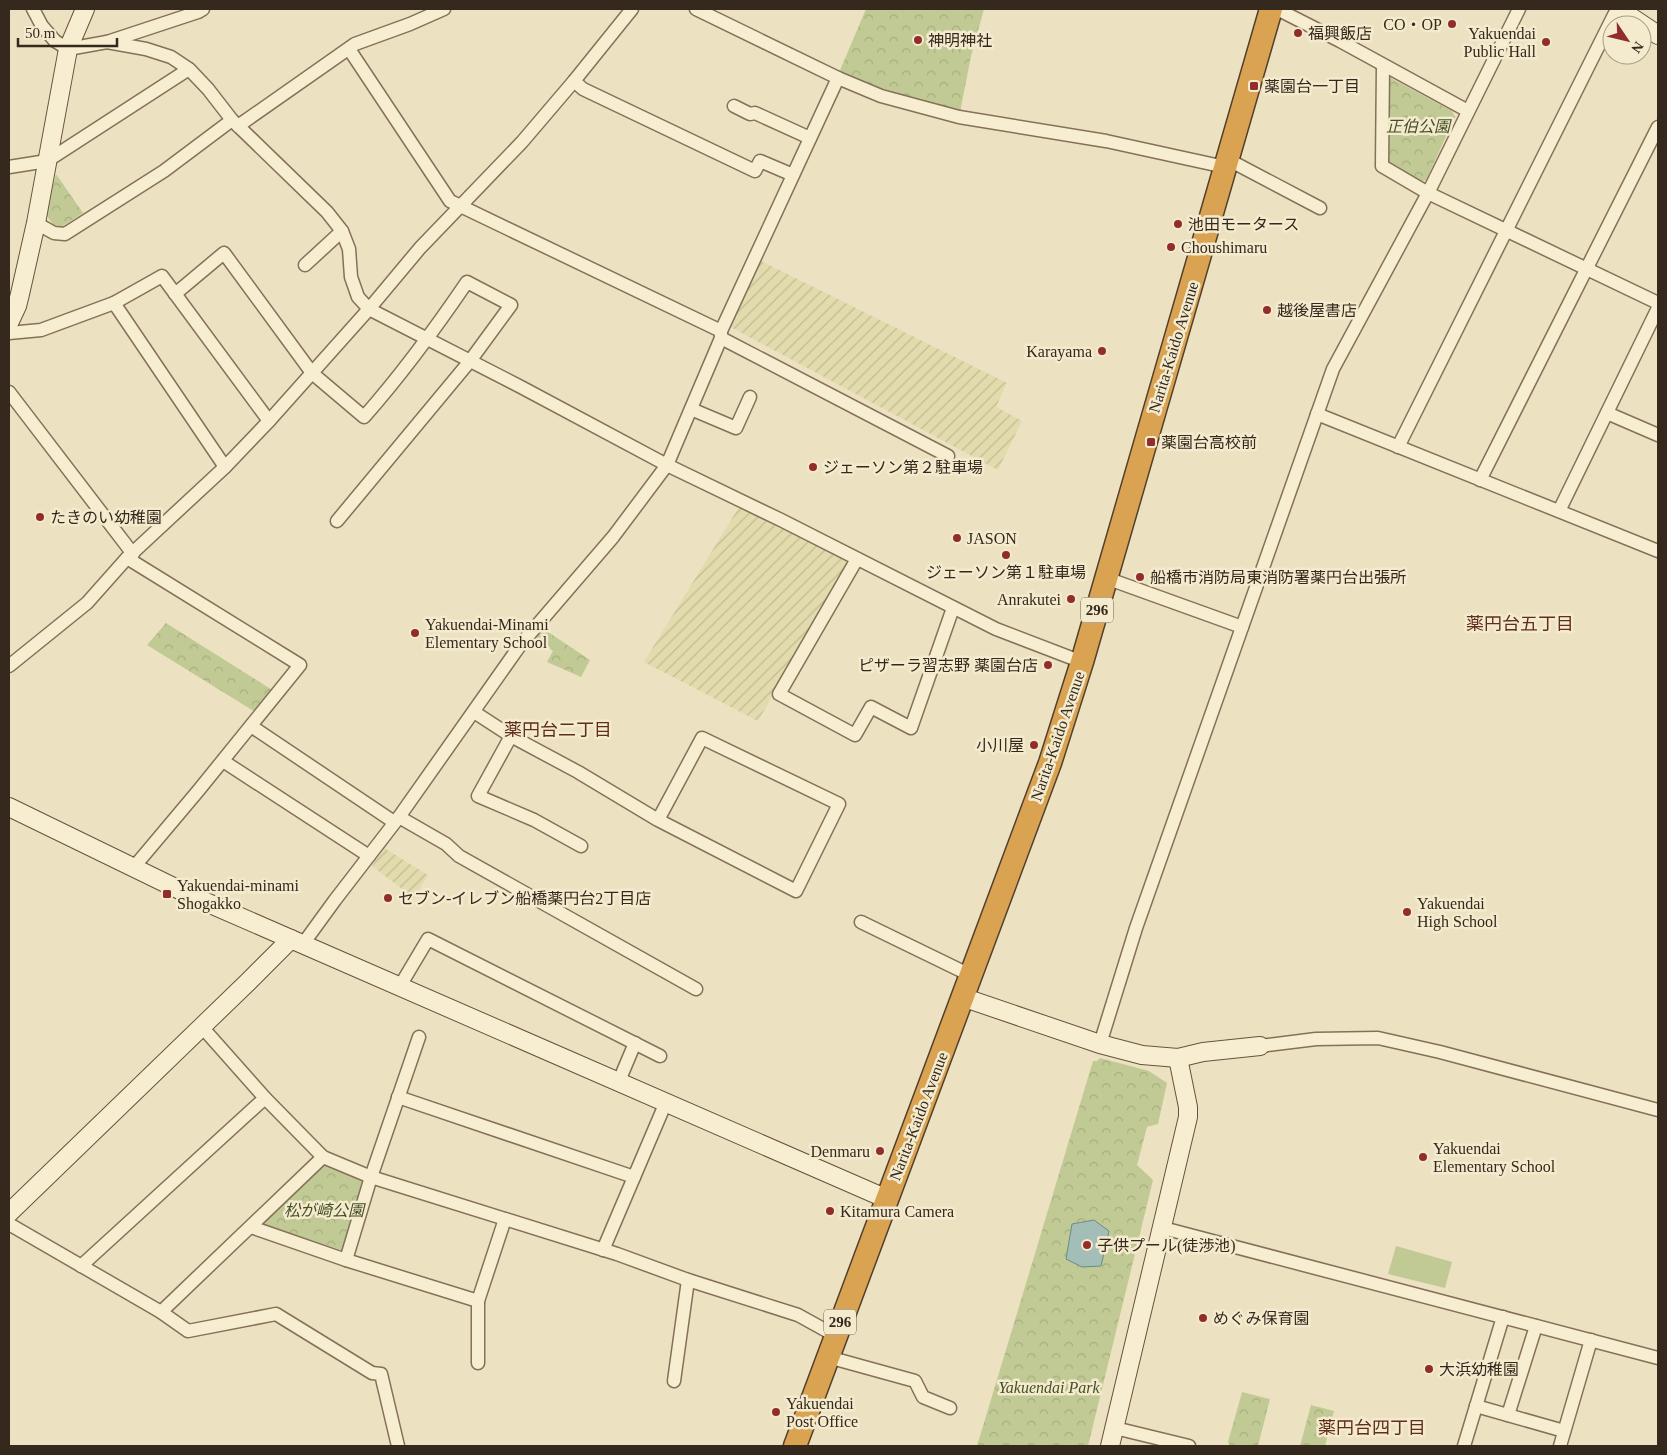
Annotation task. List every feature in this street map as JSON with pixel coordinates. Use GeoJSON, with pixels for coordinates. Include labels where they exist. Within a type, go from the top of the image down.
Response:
{"type":"FeatureCollection","features":[{"type":"Feature","properties":{"kind":"highway","name":"Narita-Kaido Avenue"},"geometry":{"type":"LineString","coordinates":[[795,1446],[1050,763],[1082,662],[1271,9]]}},
{"type":"Feature","properties":{"kind":"street"},"geometry":{"type":"LineString","coordinates":[[33,9],[42,26],[55,41],[68,49],[107,42],[203,9]]}},
{"type":"Feature","properties":{"kind":"street"},"geometry":{"type":"LineString","coordinates":[[9,323],[18,306],[36,223],[68,49],[85,9]]}},
{"type":"Feature","properties":{"kind":"street"},"geometry":{"type":"LineString","coordinates":[[36,223],[54,233],[65,234],[164,171],[355,44],[410,24],[444,9]]}},
{"type":"Feature","properties":{"kind":"street"},"geometry":{"type":"LineString","coordinates":[[9,666],[87,603],[130,556],[225,467],[269,421],[369,309],[420,248],[522,142],[632,9]]}},
{"type":"Feature","properties":{"kind":"street"},"geometry":{"type":"LineString","coordinates":[[696,9],[838,78],[882,96],[959,117],[1226,163],[1320,208]]}},
{"type":"Feature","properties":{"kind":"street"},"geometry":{"type":"LineString","coordinates":[[1277,9],[1468,111]]}},
{"type":"Feature","properties":{"kind":"street"},"geometry":{"type":"LineString","coordinates":[[1100,1044],[1136,928],[1333,369],[1428,193],[1520,9]]}},
{"type":"Feature","properties":{"kind":"street"},"geometry":{"type":"LineString","coordinates":[[1398,447],[1618,9],[1658,35]]}},
{"type":"Feature","properties":{"kind":"street"},"geometry":{"type":"LineString","coordinates":[[107,42],[146,48],[171,57],[189,68],[235,123],[327,212],[342,231],[348,249],[351,277],[358,297],[369,309],[667,465],[996,630],[1082,662]]}},
{"type":"Feature","properties":{"kind":"street"},"geometry":{"type":"LineString","coordinates":[[348,49],[450,201],[721,334],[948,456]]}},
{"type":"Feature","properties":{"kind":"street"},"geometry":{"type":"LineString","coordinates":[[1382,65],[1382,166],[1428,193],[1658,303]]}},
{"type":"Feature","properties":{"kind":"street"},"geometry":{"type":"LineString","coordinates":[[9,167],[47,161],[189,68]]}},
{"type":"Feature","properties":{"kind":"street"},"geometry":{"type":"LineString","coordinates":[[9,1213],[202,1027],[297,941],[335,900],[397,820],[521,644],[613,537],[667,465],[721,334],[838,78]]}},
{"type":"Feature","properties":{"kind":"street"},"geometry":{"type":"LineString","coordinates":[[574,81],[583,89],[755,171],[760,161],[793,175]]}},
{"type":"Feature","properties":{"kind":"street"},"geometry":{"type":"LineString","coordinates":[[734,106],[750,114],[755,113],[810,138]]}},
{"type":"Feature","properties":{"kind":"street"},"geometry":{"type":"LineString","coordinates":[[1480,480],[1658,127]]}},
{"type":"Feature","properties":{"kind":"street"},"geometry":{"type":"LineString","coordinates":[[305,265],[342,231]]}},
{"type":"Feature","properties":{"kind":"street"},"geometry":{"type":"LineString","coordinates":[[175,294],[224,253],[312,373],[364,417],[428,339],[467,282],[511,304],[470,361],[337,522]]}},
{"type":"Feature","properties":{"kind":"street"},"geometry":{"type":"LineString","coordinates":[[9,333],[41,330],[114,303],[162,276],[269,421]]}},
{"type":"Feature","properties":{"kind":"street"},"geometry":{"type":"LineString","coordinates":[[114,303],[225,467]]}},
{"type":"Feature","properties":{"kind":"street"},"geometry":{"type":"LineString","coordinates":[[1559,511],[1658,308]]}},
{"type":"Feature","properties":{"kind":"street"},"geometry":{"type":"LineString","coordinates":[[9,392],[130,556],[300,665],[223,761],[134,866]]}},
{"type":"Feature","properties":{"kind":"street"},"geometry":{"type":"LineString","coordinates":[[691,409],[736,428],[750,397]]}},
{"type":"Feature","properties":{"kind":"street"},"geometry":{"type":"LineString","coordinates":[[1607,413],[1658,435]]}},
{"type":"Feature","properties":{"kind":"street"},"geometry":{"type":"LineString","coordinates":[[1317,414],[1658,551]]}},
{"type":"Feature","properties":{"kind":"street"},"geometry":{"type":"LineString","coordinates":[[857,559],[779,694],[855,734],[871,707],[912,728],[953,608]]}},
{"type":"Feature","properties":{"kind":"street"},"geometry":{"type":"LineString","coordinates":[[1106,578],[1242,627]]}},
{"type":"Feature","properties":{"kind":"street"},"geometry":{"type":"LineString","coordinates":[[474,712],[511,736],[578,772],[658,820],[796,891],[839,804],[702,738],[658,820]]}},
{"type":"Feature","properties":{"kind":"street"},"geometry":{"type":"LineString","coordinates":[[251,726],[397,820],[446,844],[459,856],[696,989]]}},
{"type":"Feature","properties":{"kind":"street"},"geometry":{"type":"LineString","coordinates":[[511,736],[478,796],[534,820],[581,846]]}},
{"type":"Feature","properties":{"kind":"street"},"geometry":{"type":"LineString","coordinates":[[223,761],[370,856]]}},
{"type":"Feature","properties":{"kind":"street"},"geometry":{"type":"LineString","coordinates":[[9,807],[134,866],[192,896],[887,1199]]}},
{"type":"Feature","properties":{"kind":"street"},"geometry":{"type":"LineString","coordinates":[[861,922],[970,975]]}},
{"type":"Feature","properties":{"kind":"street"},"geometry":{"type":"LineString","coordinates":[[400,986],[428,938],[660,1056]]}},
{"type":"Feature","properties":{"kind":"street"},"geometry":{"type":"LineString","coordinates":[[962,997],[1100,1044],[1142,1055],[1178,1058],[1203,1052],[1316,1039],[1378,1038],[1440,1052],[1658,1110]]}},
{"type":"Feature","properties":{"kind":"street"},"geometry":{"type":"LineString","coordinates":[[202,1027],[265,1098],[323,1157],[371,1177],[603,1250],[798,1316],[836,1336]]}},
{"type":"Feature","properties":{"kind":"street"},"geometry":{"type":"LineString","coordinates":[[346,1260],[371,1177],[418,1037]]}},
{"type":"Feature","properties":{"kind":"street"},"geometry":{"type":"LineString","coordinates":[[618,1081],[635,1043]]}},
{"type":"Feature","properties":{"kind":"street"},"geometry":{"type":"LineString","coordinates":[[1110,1446],[1188,1117],[1188,1107],[1178,1058]]}},
{"type":"Feature","properties":{"kind":"street"},"geometry":{"type":"LineString","coordinates":[[398,1096],[634,1177]]}},
{"type":"Feature","properties":{"kind":"street"},"geometry":{"type":"LineString","coordinates":[[81,1266],[265,1098]]}},
{"type":"Feature","properties":{"kind":"street"},"geometry":{"type":"LineString","coordinates":[[603,1250],[666,1102]]}},
{"type":"Feature","properties":{"kind":"street"},"geometry":{"type":"LineString","coordinates":[[161,1312],[323,1157]]}},
{"type":"Feature","properties":{"kind":"street"},"geometry":{"type":"LineString","coordinates":[[478,1363],[478,1301],[505,1219]]}},
{"type":"Feature","properties":{"kind":"street"},"geometry":{"type":"LineString","coordinates":[[9,1224],[161,1312],[188,1331],[276,1314],[372,1373],[381,1374],[398,1446]]}},
{"type":"Feature","properties":{"kind":"street"},"geometry":{"type":"LineString","coordinates":[[250,1227],[346,1260],[478,1301]]}},
{"type":"Feature","properties":{"kind":"street"},"geometry":{"type":"LineString","coordinates":[[1163,1228],[1658,1358]]}},
{"type":"Feature","properties":{"kind":"street"},"geometry":{"type":"LineString","coordinates":[[674,1381],[688,1280]]}},
{"type":"Feature","properties":{"kind":"street"},"geometry":{"type":"LineString","coordinates":[[1464,1446],[1503,1317]]}},
{"type":"Feature","properties":{"kind":"street"},"geometry":{"type":"LineString","coordinates":[[1508,1415],[1536,1326]]}},
{"type":"Feature","properties":{"kind":"street"},"geometry":{"type":"LineString","coordinates":[[1560,1446],[1591,1340]]}},
{"type":"Feature","properties":{"kind":"street"},"geometry":{"type":"LineString","coordinates":[[828,1357],[915,1381],[923,1397],[950,1408]]}},
{"type":"Feature","properties":{"kind":"street"},"geometry":{"type":"LineString","coordinates":[[1476,1406],[1564,1431]]}},
{"type":"Feature","properties":{"kind":"street"},"geometry":{"type":"LineString","coordinates":[[1114,1428],[1189,1446]]}},
{"type":"Feature","properties":{"kind":"shaded area"},"geometry":{"type":"Polygon","coordinates":[[[757,259],[1007,383],[996,407],[1022,421],[998,470],[727,325],[757,259]]]}},
{"type":"Feature","properties":{"kind":"shaded area"},"geometry":{"type":"Polygon","coordinates":[[[739,507],[850,561],[758,721],[644,662],[739,507]]]}},
{"type":"Feature","properties":{"kind":"shaded area"},"geometry":{"type":"Polygon","coordinates":[[[384,848],[428,875],[414,898],[372,866],[384,848]]]}},
{"type":"Feature","properties":{"kind":"green space"},"geometry":{"type":"Polygon","coordinates":[[[866,9],[984,9],[971,56],[960,112],[882,92],[838,75],[866,9]]]}},
{"type":"Feature","properties":{"kind":"green space","name":"正伯公園"},"geometry":{"type":"Polygon","coordinates":[[[1389,77],[1452,111],[1455,117],[1426,180],[1420,182],[1387,162],[1389,77]]]}},
{"type":"Feature","properties":{"kind":"green space"},"geometry":{"type":"Polygon","coordinates":[[[56,174],[83,213],[61,227],[53,224],[46,215],[56,174]]]}},
{"type":"Feature","properties":{"kind":"green space"},"geometry":{"type":"Polygon","coordinates":[[[166,623],[274,691],[257,713],[147,645],[166,623]]]}},
{"type":"Feature","properties":{"kind":"green space"},"geometry":{"type":"Polygon","coordinates":[[[545,630],[590,660],[581,677],[547,662],[553,651],[535,638],[545,630]]]}},
{"type":"Feature","properties":{"kind":"green space","name":"Yakuendai Park"},"geometry":{"type":"Polygon","coordinates":[[[1100,1058],[1149,1071],[1167,1083],[1158,1124],[1147,1127],[1137,1165],[1153,1180],[1088,1446],[977,1446],[1093,1061],[1097,1061],[1100,1058]]]}},
{"type":"Feature","properties":{"kind":"green space","name":"松が崎公園"},"geometry":{"type":"Polygon","coordinates":[[[324,1164],[367,1179],[348,1246],[341,1250],[261,1224],[324,1164]]]}},
{"type":"Feature","properties":{"kind":"green space"},"geometry":{"type":"Polygon","coordinates":[[[1396,1246],[1452,1262],[1445,1288],[1388,1274],[1396,1246]]]}},
{"type":"Feature","properties":{"kind":"green space"},"geometry":{"type":"Polygon","coordinates":[[[1242,1392],[1270,1399],[1258,1446],[1230,1446],[1228,1442],[1242,1392]]]}},
{"type":"Feature","properties":{"kind":"green space"},"geometry":{"type":"Polygon","coordinates":[[[1311,1405],[1334,1411],[1325,1446],[1300,1446],[1311,1405]]]}},
{"type":"Feature","properties":{"kind":"water","name":"子供プール(徒渉池)"},"geometry":{"type":"Polygon","coordinates":[[[1094,1220],[1109,1231],[1101,1266],[1082,1267],[1066,1259],[1072,1224],[1094,1220]]]}},
{"type":"Feature","properties":{"kind":"place","name":"CO・OP"},"geometry":{"type":"Point","coordinates":[1452,24]}},
{"type":"Feature","properties":{"kind":"place","name":"福興飯店"},"geometry":{"type":"Point","coordinates":[1298,33]}},
{"type":"Feature","properties":{"kind":"place","name":"神明神社"},"geometry":{"type":"Point","coordinates":[918,40]}},
{"type":"Feature","properties":{"kind":"place","name":"Yakuendai Public Hall"},"geometry":{"type":"Point","coordinates":[1546,42]}},
{"type":"Feature","properties":{"kind":"place","name":"薬園台一丁目"},"geometry":{"type":"Point","coordinates":[1254,86]}},
{"type":"Feature","properties":{"kind":"place","name":"池田モータース"},"geometry":{"type":"Point","coordinates":[1178,224]}},
{"type":"Feature","properties":{"kind":"place","name":"Choushimaru"},"geometry":{"type":"Point","coordinates":[1171,247]}},
{"type":"Feature","properties":{"kind":"place","name":"越後屋書店"},"geometry":{"type":"Point","coordinates":[1267,310]}},
{"type":"Feature","properties":{"kind":"place","name":"Karayama"},"geometry":{"type":"Point","coordinates":[1102,351]}},
{"type":"Feature","properties":{"kind":"place","name":"薬園台高校前"},"geometry":{"type":"Point","coordinates":[1151,442]}},
{"type":"Feature","properties":{"kind":"place","name":"ジェーソン第２駐車場"},"geometry":{"type":"Point","coordinates":[813,467]}},
{"type":"Feature","properties":{"kind":"place","name":"たきのい幼稚園"},"geometry":{"type":"Point","coordinates":[40,517]}},
{"type":"Feature","properties":{"kind":"place","name":"JASON"},"geometry":{"type":"Point","coordinates":[957,538]}},
{"type":"Feature","properties":{"kind":"place","name":"ジェーソン第１駐車場"},"geometry":{"type":"Point","coordinates":[1006,555]}},
{"type":"Feature","properties":{"kind":"place","name":"船橋市消防局東消防署薬円台出張所"},"geometry":{"type":"Point","coordinates":[1140,577]}},
{"type":"Feature","properties":{"kind":"place","name":"Anrakutei"},"geometry":{"type":"Point","coordinates":[1071,599]}},
{"type":"Feature","properties":{"kind":"place","name":"Yakuendai-Minami Elementary School"},"geometry":{"type":"Point","coordinates":[415,633]}},
{"type":"Feature","properties":{"kind":"place","name":"ピザーラ習志野 薬園台店"},"geometry":{"type":"Point","coordinates":[1048,665]}},
{"type":"Feature","properties":{"kind":"place","name":"小川屋"},"geometry":{"type":"Point","coordinates":[1034,745]}},
{"type":"Feature","properties":{"kind":"place","name":"Yakuendai-minami Shogakko"},"geometry":{"type":"Point","coordinates":[167,894]}},
{"type":"Feature","properties":{"kind":"place","name":"セブン-イレブン船橋薬円台2丁目店"},"geometry":{"type":"Point","coordinates":[388,898]}},
{"type":"Feature","properties":{"kind":"place","name":"Yakuendai High School"},"geometry":{"type":"Point","coordinates":[1407,912]}},
{"type":"Feature","properties":{"kind":"place","name":"Denmaru"},"geometry":{"type":"Point","coordinates":[880,1151]}},
{"type":"Feature","properties":{"kind":"place","name":"Yakuendai Elementary School"},"geometry":{"type":"Point","coordinates":[1423,1157]}},
{"type":"Feature","properties":{"kind":"place","name":"Kitamura Camera"},"geometry":{"type":"Point","coordinates":[830,1211]}},
{"type":"Feature","properties":{"kind":"place","name":"子供プール(徒渉池)"},"geometry":{"type":"Point","coordinates":[1087,1245]}},
{"type":"Feature","properties":{"kind":"place","name":"めぐみ保育園"},"geometry":{"type":"Point","coordinates":[1203,1318]}},
{"type":"Feature","properties":{"kind":"place","name":"大浜幼稚園"},"geometry":{"type":"Point","coordinates":[1429,1369]}},
{"type":"Feature","properties":{"kind":"place","name":"Yakuendai Post Office"},"geometry":{"type":"Point","coordinates":[776,1412]}},
{"type":"Feature","properties":{"kind":"district","name":"薬円台五丁目"},"geometry":{"type":"Point","coordinates":[1520,624]}},
{"type":"Feature","properties":{"kind":"district","name":"薬円台二丁目"},"geometry":{"type":"Point","coordinates":[558,730]}},
{"type":"Feature","properties":{"kind":"district","name":"薬円台四丁目"},"geometry":{"type":"Point","coordinates":[1372,1428]}}]}
